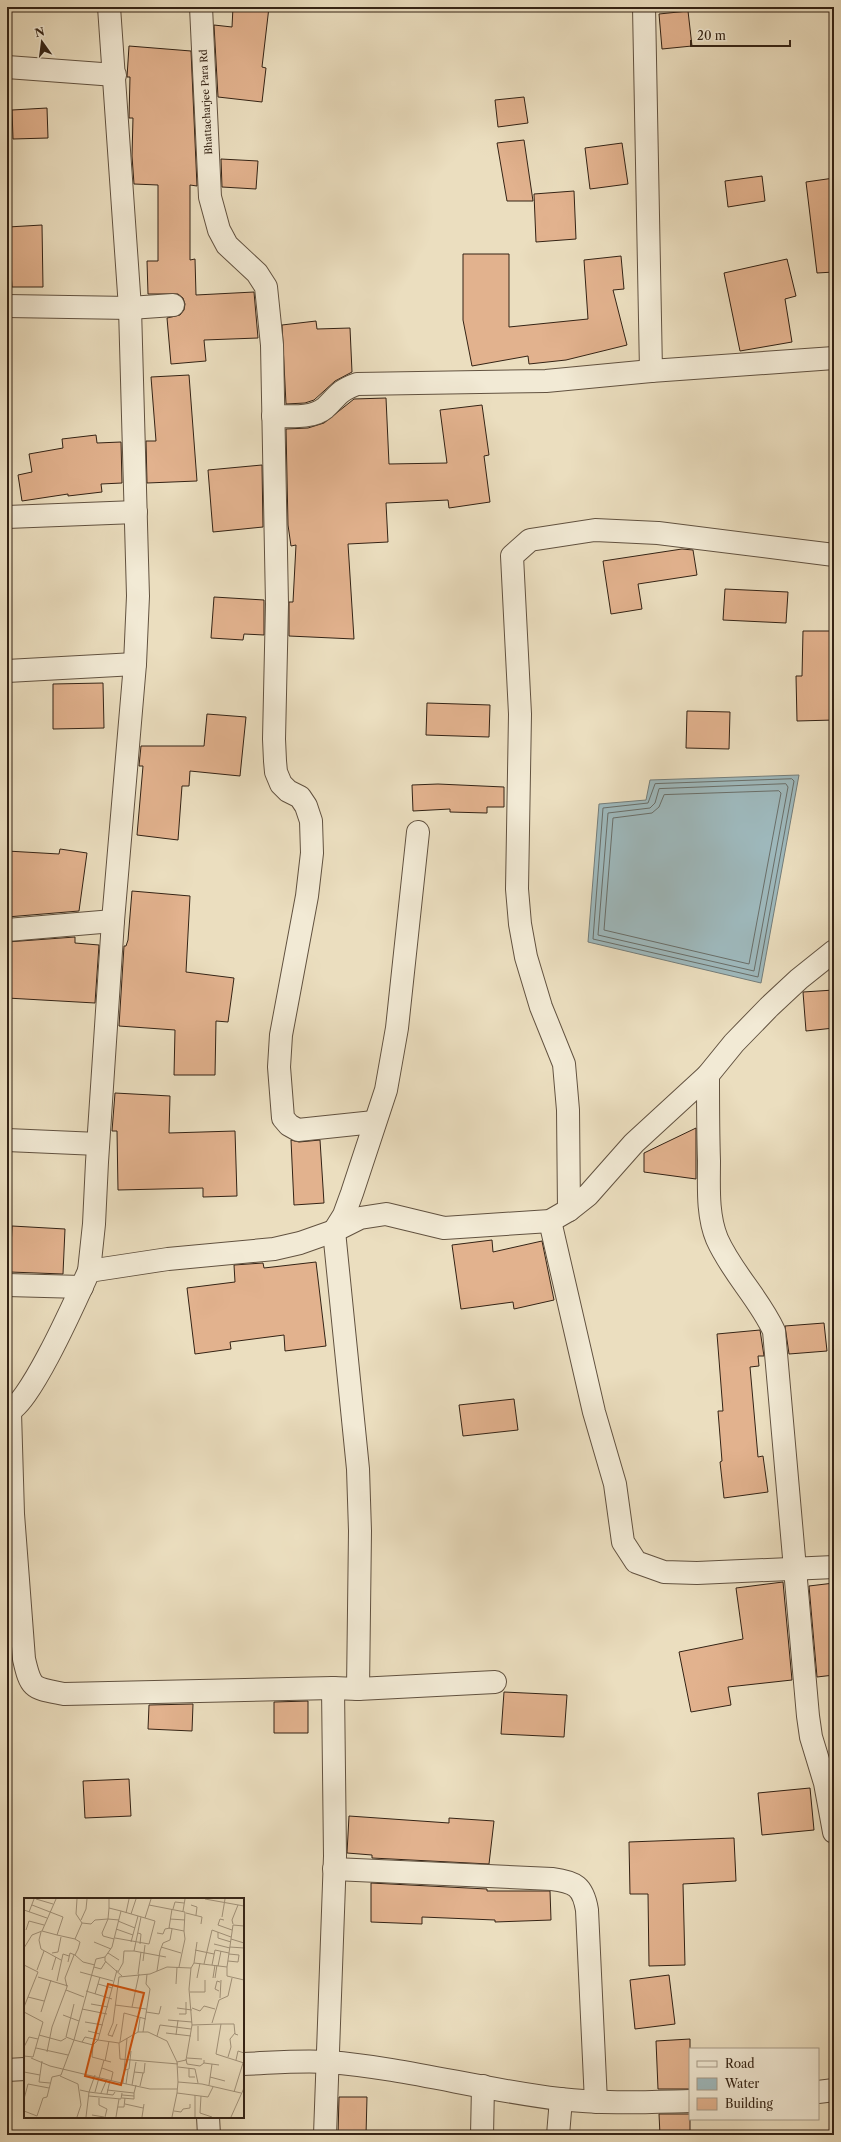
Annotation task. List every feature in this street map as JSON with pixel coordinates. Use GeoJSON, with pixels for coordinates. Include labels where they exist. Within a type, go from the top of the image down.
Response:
{"type":"FeatureCollection","features":[{"type":"Feature","properties":{"kind":"street"},"geometry":{"type":"LineString","coordinates":[[109,7],[115,75],[130,308],[138,596],[135,664],[113,921],[94,1224],[85,1279],[40,1370],[22,1399],[9,1412],[13,1522],[24,1659],[29,1681],[41,1690],[64,1694],[333,1688],[358,1689],[495,1682]]}},
{"type":"Feature","properties":{"kind":"street","name":"Bhattacharjee Para Rd"},"geometry":{"type":"LineString","coordinates":[[201,7],[210,197],[219,230],[227,245],[257,273],[266,287],[272,345],[277,604],[274,739],[276,772],[281,784],[288,791],[300,798],[306,806],[311,821],[312,853],[307,896],[281,1036],[279,1066],[281,1107],[283,1118],[289,1125],[298,1130],[374,1122]]}},
{"type":"Feature","properties":{"kind":"street"},"geometry":{"type":"LineString","coordinates":[[644,7],[651,371]]}},
{"type":"Feature","properties":{"kind":"street"},"geometry":{"type":"LineString","coordinates":[[7,67],[115,75]]}},
{"type":"Feature","properties":{"kind":"street"},"geometry":{"type":"LineString","coordinates":[[7,306],[130,308],[173,305]]}},
{"type":"Feature","properties":{"kind":"street"},"geometry":{"type":"LineString","coordinates":[[273,416],[297,416],[311,414],[324,408],[344,389],[357,384],[546,381],[651,371],[834,358]]}},
{"type":"Feature","properties":{"kind":"street"},"geometry":{"type":"LineString","coordinates":[[7,517],[136,512]]}},
{"type":"Feature","properties":{"kind":"street"},"geometry":{"type":"LineString","coordinates":[[569,1210],[568,1110],[564,1064],[541,1007],[526,957],[520,924],[517,889],[520,714],[512,556],[530,540],[595,530],[658,533],[834,555]]}},
{"type":"Feature","properties":{"kind":"street"},"geometry":{"type":"LineString","coordinates":[[7,671],[135,664]]}},
{"type":"Feature","properties":{"kind":"street"},"geometry":{"type":"LineString","coordinates":[[358,1689],[360,1531],[358,1469],[334,1231],[344,1215],[352,1194],[374,1122],[386,1090],[397,1028],[418,832]]}},
{"type":"Feature","properties":{"kind":"street"},"geometry":{"type":"LineString","coordinates":[[7,930],[113,921]]}},
{"type":"Feature","properties":{"kind":"street"},"geometry":{"type":"LineString","coordinates":[[7,1285],[85,1279],[161,1260],[274,1249],[300,1243],[334,1231],[360,1218],[386,1214],[444,1228],[550,1222],[569,1210],[588,1195],[660,1118],[708,1076],[734,1043],[769,1007],[799,979],[834,951]]}},
{"type":"Feature","properties":{"kind":"street"},"geometry":{"type":"LineString","coordinates":[[708,1076],[710,1213],[717,1238],[734,1270],[765,1312],[774,1331],[808,1716],[811,1737],[830,1782],[834,1832]]}},
{"type":"Feature","properties":{"kind":"street"},"geometry":{"type":"LineString","coordinates":[[7,1140],[98,1144]]}},
{"type":"Feature","properties":{"kind":"street"},"geometry":{"type":"LineString","coordinates":[[550,1222],[594,1412],[615,1484],[623,1542],[636,1562],[664,1572],[795,1569],[834,1566]]}},
{"type":"Feature","properties":{"kind":"street"},"geometry":{"type":"LineString","coordinates":[[325,2135],[334,1869],[333,1688]]}},
{"type":"Feature","properties":{"kind":"street"},"geometry":{"type":"LineString","coordinates":[[334,1869],[552,1879],[571,1881],[579,1888],[585,1899],[587,1910],[596,2102]]}},
{"type":"Feature","properties":{"kind":"street"},"geometry":{"type":"LineString","coordinates":[[244,2064],[327,2062],[450,2079],[482,2086],[561,2099],[596,2102],[689,2101]]}},
{"type":"Feature","properties":{"kind":"street"},"geometry":{"type":"LineString","coordinates":[[7,2070],[24,2069]]}},
{"type":"Feature","properties":{"kind":"street"},"geometry":{"type":"LineString","coordinates":[[482,2086],[482,2135]]}},
{"type":"Feature","properties":{"kind":"street"},"geometry":{"type":"LineString","coordinates":[[819,2092],[834,2090]]}},
{"type":"Feature","properties":{"kind":"street"},"geometry":{"type":"LineString","coordinates":[[558,2135],[561,2099]]}},
{"type":"Feature","properties":{"kind":"street"},"geometry":{"type":"LineString","coordinates":[[208,2118],[208,2135]]}},
{"type":"Feature","properties":{"kind":"water"},"geometry":{"type":"Polygon","coordinates":[[[799,775],[761,983],[588,942],[599,804],[646,800],[650,780],[799,775]]]}},
{"type":"Feature","properties":{"kind":"building"},"geometry":{"type":"Polygon","coordinates":[[[233,7],[269,7],[262,67],[266,68],[262,102],[218,97],[214,25],[232,27],[233,7]]]}},
{"type":"Feature","properties":{"kind":"building"},"geometry":{"type":"Polygon","coordinates":[[[688,11],[692,46],[662,49],[659,14],[688,11]]]}},
{"type":"Feature","properties":{"kind":"building"},"geometry":{"type":"Polygon","coordinates":[[[129,46],[191,51],[197,186],[190,185],[190,260],[195,259],[196,295],[254,292],[258,338],[204,340],[206,361],[171,364],[167,318],[180,315],[184,310],[185,304],[183,298],[178,294],[148,294],[147,261],[158,261],[158,185],[134,184],[132,156],[133,118],[129,118],[130,77],[127,77],[129,46]]]}},
{"type":"Feature","properties":{"kind":"building"},"geometry":{"type":"Polygon","coordinates":[[[524,97],[528,123],[498,127],[495,100],[524,97]]]}},
{"type":"Feature","properties":{"kind":"building"},"geometry":{"type":"Polygon","coordinates":[[[47,108],[48,138],[13,139],[12,110],[47,108]]]}},
{"type":"Feature","properties":{"kind":"building"},"geometry":{"type":"Polygon","coordinates":[[[524,140],[533,201],[507,201],[497,143],[524,140]]]}},
{"type":"Feature","properties":{"kind":"building"},"geometry":{"type":"Polygon","coordinates":[[[622,143],[628,184],[590,189],[585,148],[622,143]]]}},
{"type":"Feature","properties":{"kind":"building"},"geometry":{"type":"Polygon","coordinates":[[[221,159],[258,161],[256,189],[222,187],[221,159]]]}},
{"type":"Feature","properties":{"kind":"building"},"geometry":{"type":"Polygon","coordinates":[[[762,176],[765,201],[728,207],[725,181],[762,176]]]}},
{"type":"Feature","properties":{"kind":"building"},"geometry":{"type":"Polygon","coordinates":[[[834,178],[834,272],[817,273],[806,182],[834,178]]]}},
{"type":"Feature","properties":{"kind":"building"},"geometry":{"type":"Polygon","coordinates":[[[574,191],[576,239],[536,242],[534,194],[574,191]]]}},
{"type":"Feature","properties":{"kind":"building"},"geometry":{"type":"Polygon","coordinates":[[[42,225],[43,287],[12,287],[8,227],[42,225]]]}},
{"type":"Feature","properties":{"kind":"building"},"geometry":{"type":"Polygon","coordinates":[[[463,254],[509,254],[509,327],[588,319],[584,260],[621,256],[624,289],[613,290],[627,345],[566,360],[529,364],[528,356],[472,366],[463,320],[463,254]]]}},
{"type":"Feature","properties":{"kind":"building"},"geometry":{"type":"Polygon","coordinates":[[[787,259],[796,296],[785,299],[792,342],[740,351],[724,273],[787,259]]]}},
{"type":"Feature","properties":{"kind":"building"},"geometry":{"type":"Polygon","coordinates":[[[316,321],[317,329],[350,328],[352,372],[335,381],[314,400],[305,403],[286,404],[282,325],[316,321]]]}},
{"type":"Feature","properties":{"kind":"building"},"geometry":{"type":"Polygon","coordinates":[[[189,375],[197,481],[147,483],[146,441],[156,441],[151,377],[189,375]]]}},
{"type":"Feature","properties":{"kind":"building"},"geometry":{"type":"Polygon","coordinates":[[[386,398],[389,464],[447,463],[440,410],[482,405],[489,455],[484,456],[490,502],[449,508],[448,500],[386,503],[388,542],[348,544],[354,639],[289,636],[289,602],[293,602],[296,545],[291,546],[288,525],[286,429],[308,428],[324,423],[354,399],[386,398]]]}},
{"type":"Feature","properties":{"kind":"building"},"geometry":{"type":"Polygon","coordinates":[[[96,435],[97,443],[121,442],[122,483],[101,484],[102,492],[68,496],[68,494],[22,501],[18,475],[32,472],[29,454],[63,448],[62,439],[96,435]]]}},
{"type":"Feature","properties":{"kind":"building"},"geometry":{"type":"Polygon","coordinates":[[[262,465],[263,527],[213,532],[208,470],[262,465]]]}},
{"type":"Feature","properties":{"kind":"building"},"geometry":{"type":"Polygon","coordinates":[[[682,549],[693,550],[697,575],[638,584],[642,609],[611,614],[603,561],[682,549]]]}},
{"type":"Feature","properties":{"kind":"building"},"geometry":{"type":"Polygon","coordinates":[[[725,589],[788,592],[786,623],[723,620],[725,589]]]}},
{"type":"Feature","properties":{"kind":"building"},"geometry":{"type":"Polygon","coordinates":[[[214,597],[264,600],[264,635],[244,634],[243,640],[211,638],[214,597]]]}},
{"type":"Feature","properties":{"kind":"building"},"geometry":{"type":"Polygon","coordinates":[[[803,631],[834,631],[834,720],[797,721],[796,676],[802,676],[803,631]]]}},
{"type":"Feature","properties":{"kind":"building"},"geometry":{"type":"Polygon","coordinates":[[[103,683],[104,728],[53,729],[53,684],[103,683]]]}},
{"type":"Feature","properties":{"kind":"building"},"geometry":{"type":"Polygon","coordinates":[[[427,703],[490,705],[489,737],[426,735],[427,703]]]}},
{"type":"Feature","properties":{"kind":"building"},"geometry":{"type":"Polygon","coordinates":[[[687,711],[730,712],[729,749],[686,748],[687,711]]]}},
{"type":"Feature","properties":{"kind":"building"},"geometry":{"type":"Polygon","coordinates":[[[207,714],[246,717],[240,776],[190,771],[189,786],[182,786],[178,840],[137,835],[143,766],[139,766],[141,746],[204,746],[207,714]]]}},
{"type":"Feature","properties":{"kind":"building"},"geometry":{"type":"Polygon","coordinates":[[[438,784],[504,787],[504,807],[487,807],[487,813],[450,812],[450,809],[413,811],[412,785],[438,784]]]}},
{"type":"Feature","properties":{"kind":"building"},"geometry":{"type":"Polygon","coordinates":[[[60,849],[87,853],[79,911],[7,917],[7,851],[59,854],[60,849]]]}},
{"type":"Feature","properties":{"kind":"building"},"geometry":{"type":"Polygon","coordinates":[[[132,891],[190,896],[186,972],[234,978],[228,1022],[216,1021],[215,1075],[174,1075],[175,1030],[119,1026],[124,946],[126,946],[128,940],[132,891]]]}},
{"type":"Feature","properties":{"kind":"building"},"geometry":{"type":"Polygon","coordinates":[[[75,937],[75,943],[99,945],[95,1003],[7,998],[7,942],[75,937]]]}},
{"type":"Feature","properties":{"kind":"building"},"geometry":{"type":"Polygon","coordinates":[[[834,990],[834,1028],[806,1031],[803,992],[834,990]]]}},
{"type":"Feature","properties":{"kind":"building"},"geometry":{"type":"Polygon","coordinates":[[[115,1093],[170,1096],[169,1133],[235,1131],[237,1196],[203,1197],[203,1188],[118,1190],[117,1131],[112,1131],[115,1093]]]}},
{"type":"Feature","properties":{"kind":"building"},"geometry":{"type":"Polygon","coordinates":[[[696,1128],[696,1179],[644,1172],[644,1153],[696,1128]]]}},
{"type":"Feature","properties":{"kind":"building"},"geometry":{"type":"Polygon","coordinates":[[[291,1140],[299,1142],[320,1140],[324,1203],[294,1205],[291,1140]]]}},
{"type":"Feature","properties":{"kind":"building"},"geometry":{"type":"Polygon","coordinates":[[[12,1226],[65,1229],[63,1274],[10,1272],[12,1226]]]}},
{"type":"Feature","properties":{"kind":"building"},"geometry":{"type":"Polygon","coordinates":[[[492,1240],[493,1252],[542,1241],[554,1300],[514,1309],[513,1302],[461,1309],[452,1245],[492,1240]]]}},
{"type":"Feature","properties":{"kind":"building"},"geometry":{"type":"Polygon","coordinates":[[[316,1262],[326,1346],[285,1351],[284,1335],[230,1342],[231,1349],[195,1354],[187,1288],[235,1282],[234,1265],[263,1263],[264,1268],[316,1262]]]}},
{"type":"Feature","properties":{"kind":"building"},"geometry":{"type":"Polygon","coordinates":[[[824,1323],[827,1351],[789,1354],[785,1326],[824,1323]]]}},
{"type":"Feature","properties":{"kind":"building"},"geometry":{"type":"Polygon","coordinates":[[[760,1330],[764,1356],[758,1356],[759,1366],[750,1367],[758,1457],[763,1456],[768,1492],[724,1498],[720,1462],[722,1461],[718,1411],[723,1411],[717,1334],[760,1330]]]}},
{"type":"Feature","properties":{"kind":"building"},"geometry":{"type":"Polygon","coordinates":[[[514,1399],[518,1430],[463,1436],[459,1405],[514,1399]]]}},
{"type":"Feature","properties":{"kind":"building"},"geometry":{"type":"Polygon","coordinates":[[[783,1582],[792,1680],[728,1687],[731,1705],[691,1712],[679,1652],[743,1639],[736,1588],[783,1582]]]}},
{"type":"Feature","properties":{"kind":"building"},"geometry":{"type":"Polygon","coordinates":[[[834,1583],[834,1675],[817,1677],[809,1586],[834,1583]]]}},
{"type":"Feature","properties":{"kind":"building"},"geometry":{"type":"Polygon","coordinates":[[[504,1692],[567,1695],[564,1737],[501,1734],[504,1692]]]}},
{"type":"Feature","properties":{"kind":"building"},"geometry":{"type":"Polygon","coordinates":[[[308,1701],[308,1733],[274,1733],[274,1702],[308,1701]]]}},
{"type":"Feature","properties":{"kind":"building"},"geometry":{"type":"Polygon","coordinates":[[[193,1704],[192,1731],[148,1729],[149,1705],[193,1704]]]}},
{"type":"Feature","properties":{"kind":"building"},"geometry":{"type":"Polygon","coordinates":[[[129,1779],[131,1816],[85,1818],[83,1781],[129,1779]]]}},
{"type":"Feature","properties":{"kind":"building"},"geometry":{"type":"Polygon","coordinates":[[[810,1788],[814,1830],[762,1835],[758,1793],[810,1788]]]}},
{"type":"Feature","properties":{"kind":"building"},"geometry":{"type":"Polygon","coordinates":[[[349,1816],[449,1823],[449,1818],[494,1821],[489,1864],[372,1858],[372,1855],[347,1853],[349,1816]]]}},
{"type":"Feature","properties":{"kind":"building"},"geometry":{"type":"Polygon","coordinates":[[[734,1838],[736,1881],[683,1884],[685,1965],[649,1966],[648,1894],[630,1894],[629,1842],[734,1838]]]}},
{"type":"Feature","properties":{"kind":"building"},"geometry":{"type":"Polygon","coordinates":[[[371,1883],[487,1889],[487,1891],[550,1891],[551,1920],[495,1922],[495,1920],[422,1917],[422,1924],[371,1922],[371,1883]]]}},
{"type":"Feature","properties":{"kind":"building"},"geometry":{"type":"Polygon","coordinates":[[[669,1975],[675,2024],[635,2029],[630,1980],[669,1975]]]}},
{"type":"Feature","properties":{"kind":"building"},"geometry":{"type":"Polygon","coordinates":[[[690,2039],[689,2089],[658,2089],[656,2041],[690,2039]]]}},
{"type":"Feature","properties":{"kind":"building"},"geometry":{"type":"Polygon","coordinates":[[[339,2097],[367,2097],[366,2135],[338,2135],[339,2097]]]}},
{"type":"Feature","properties":{"kind":"building"},"geometry":{"type":"Polygon","coordinates":[[[659,2114],[689,2114],[690,2135],[660,2135],[659,2114]]]}}]}
